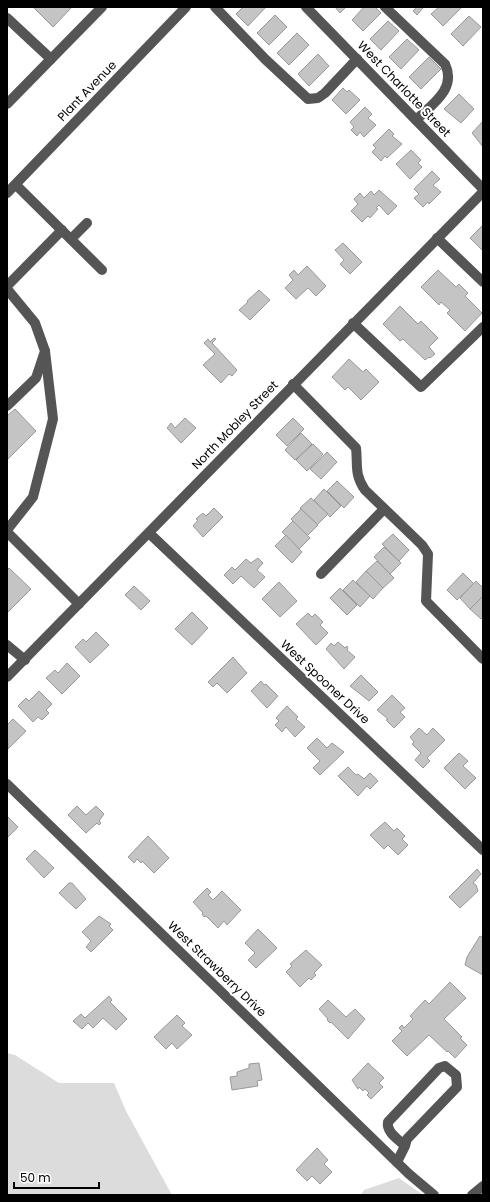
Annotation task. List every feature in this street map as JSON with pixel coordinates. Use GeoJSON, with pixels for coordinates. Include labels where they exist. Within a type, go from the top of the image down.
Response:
{"type":"FeatureCollection","features":[{"type":"Feature","properties":{"kind":"street"},"geometry":{"type":"LineString","coordinates":[[7,104],[102,7]]}},
{"type":"Feature","properties":{"kind":"street","name":"Plant Avenue"},"geometry":{"type":"LineString","coordinates":[[7,193],[186,7]]}},
{"type":"Feature","properties":{"kind":"street"},"geometry":{"type":"LineString","coordinates":[[215,7],[308,99],[318,98],[325,94],[357,59]]}},
{"type":"Feature","properties":{"kind":"street","name":"West Charlotte Street"},"geometry":{"type":"LineString","coordinates":[[307,7],[483,191]]}},
{"type":"Feature","properties":{"kind":"street"},"geometry":{"type":"LineString","coordinates":[[384,7],[445,64],[449,72],[449,82],[444,92],[416,120]]}},
{"type":"Feature","properties":{"kind":"street"},"geometry":{"type":"LineString","coordinates":[[7,18],[51,59]]}},
{"type":"Feature","properties":{"kind":"street"},"geometry":{"type":"LineString","coordinates":[[16,185],[102,270]]}},
{"type":"Feature","properties":{"kind":"street","name":"North Mobley Street"},"geometry":{"type":"LineString","coordinates":[[7,678],[483,191]]}},
{"type":"Feature","properties":{"kind":"street"},"geometry":{"type":"LineString","coordinates":[[72,239],[87,223]]}},
{"type":"Feature","properties":{"kind":"street"},"geometry":{"type":"LineString","coordinates":[[7,286],[62,230]]}},
{"type":"Feature","properties":{"kind":"street"},"geometry":{"type":"LineString","coordinates":[[438,238],[483,282]]}},
{"type":"Feature","properties":{"kind":"street"},"geometry":{"type":"LineString","coordinates":[[7,289],[35,323],[45,351],[53,419],[33,497],[7,531],[79,604]]}},
{"type":"Feature","properties":{"kind":"street"},"geometry":{"type":"LineString","coordinates":[[353,323],[421,387],[483,327]]}},
{"type":"Feature","properties":{"kind":"street"},"geometry":{"type":"LineString","coordinates":[[7,406],[36,378],[45,351]]}},
{"type":"Feature","properties":{"kind":"street"},"geometry":{"type":"LineString","coordinates":[[293,384],[356,448],[358,459],[356,470],[359,481],[365,490],[422,545],[428,554],[426,602],[483,659]]}},
{"type":"Feature","properties":{"kind":"street"},"geometry":{"type":"LineString","coordinates":[[321,574],[384,509]]}},
{"type":"Feature","properties":{"kind":"street","name":"West Spooner Drive"},"geometry":{"type":"LineString","coordinates":[[149,533],[483,849]]}},
{"type":"Feature","properties":{"kind":"street"},"geometry":{"type":"LineString","coordinates":[[7,645],[25,660]]}},
{"type":"Feature","properties":{"kind":"street","name":"West Strawberry Drive"},"geometry":{"type":"LineString","coordinates":[[7,784],[409,1174],[434,1195]]}},
{"type":"Feature","properties":{"kind":"street"},"geometry":{"type":"LineString","coordinates":[[397,1162],[405,1146],[407,1139],[456,1087],[456,1075],[446,1066],[439,1068],[388,1122],[387,1126],[389,1130],[405,1146]]}},
{"type":"Feature","properties":{"kind":"street"},"geometry":{"type":"LineString","coordinates":[[472,1195],[483,1186]]}},
{"type":"Feature","properties":{"kind":"shaded area"},"geometry":{"type":"Polygon","coordinates":[[[7,1053],[15,1055],[59,1083],[114,1083],[126,1111],[172,1195],[7,1195],[7,1053]]]}},
{"type":"Feature","properties":{"kind":"shaded area"},"geometry":{"type":"Polygon","coordinates":[[[399,1178],[423,1195],[361,1195],[364,1190],[399,1178]]]}},
{"type":"Feature","properties":{"kind":"building"},"geometry":{"type":"Polygon","coordinates":[[[33,7],[72,7],[53,27],[33,7]]]}},
{"type":"Feature","properties":{"kind":"building"},"geometry":{"type":"Polygon","coordinates":[[[243,7],[266,7],[248,26],[236,14],[243,7]]]}},
{"type":"Feature","properties":{"kind":"building"},"geometry":{"type":"Polygon","coordinates":[[[335,7],[346,7],[340,13],[335,7]]]}},
{"type":"Feature","properties":{"kind":"building"},"geometry":{"type":"Polygon","coordinates":[[[364,7],[375,7],[381,13],[363,31],[352,20],[364,7]]]}},
{"type":"Feature","properties":{"kind":"building"},"geometry":{"type":"Polygon","coordinates":[[[417,7],[424,7],[417,15],[413,11],[417,7]]]}},
{"type":"Feature","properties":{"kind":"building"},"geometry":{"type":"Polygon","coordinates":[[[439,7],[461,8],[443,26],[431,14],[439,7]]]}},
{"type":"Feature","properties":{"kind":"building"},"geometry":{"type":"Polygon","coordinates":[[[275,15],[287,27],[269,45],[257,33],[275,15]]]}},
{"type":"Feature","properties":{"kind":"building"},"geometry":{"type":"Polygon","coordinates":[[[469,16],[481,27],[463,46],[451,34],[469,16]]]}},
{"type":"Feature","properties":{"kind":"building"},"geometry":{"type":"Polygon","coordinates":[[[388,21],[399,31],[381,50],[370,39],[388,21]]]}},
{"type":"Feature","properties":{"kind":"building"},"geometry":{"type":"Polygon","coordinates":[[[297,33],[309,45],[289,65],[277,53],[297,33]]]}},
{"type":"Feature","properties":{"kind":"building"},"geometry":{"type":"Polygon","coordinates":[[[407,39],[419,50],[401,69],[389,57],[407,39]]]}},
{"type":"Feature","properties":{"kind":"building"},"geometry":{"type":"Polygon","coordinates":[[[318,54],[329,66],[309,86],[298,74],[318,54]]]}},
{"type":"Feature","properties":{"kind":"building"},"geometry":{"type":"Polygon","coordinates":[[[429,57],[441,69],[421,89],[409,77],[429,57]]]}},
{"type":"Feature","properties":{"kind":"building"},"geometry":{"type":"Polygon","coordinates":[[[343,88],[347,92],[349,90],[360,100],[346,114],[332,100],[343,88]]]}},
{"type":"Feature","properties":{"kind":"building"},"geometry":{"type":"Polygon","coordinates":[[[459,94],[474,109],[461,123],[444,109],[459,94]]]}},
{"type":"Feature","properties":{"kind":"building"},"geometry":{"type":"Polygon","coordinates":[[[365,107],[372,114],[368,118],[376,125],[364,137],[360,132],[357,136],[351,130],[354,127],[350,122],[365,107]]]}},
{"type":"Feature","properties":{"kind":"building"},"geometry":{"type":"Polygon","coordinates":[[[483,121],[483,147],[472,133],[483,121]]]}},
{"type":"Feature","properties":{"kind":"building"},"geometry":{"type":"Polygon","coordinates":[[[389,129],[394,134],[392,136],[402,144],[387,158],[385,156],[381,161],[372,152],[376,148],[373,145],[389,129]]]}},
{"type":"Feature","properties":{"kind":"building"},"geometry":{"type":"Polygon","coordinates":[[[411,150],[421,160],[418,163],[422,167],[410,179],[396,164],[411,150]]]}},
{"type":"Feature","properties":{"kind":"building"},"geometry":{"type":"Polygon","coordinates":[[[432,171],[440,179],[433,185],[441,192],[429,204],[428,202],[423,207],[414,198],[419,194],[414,189],[432,171]]]}},
{"type":"Feature","properties":{"kind":"building"},"geometry":{"type":"Polygon","coordinates":[[[379,190],[397,206],[388,215],[379,205],[376,208],[378,209],[370,218],[368,216],[362,222],[351,211],[358,204],[354,199],[360,193],[364,198],[371,191],[374,195],[379,190]]]}},
{"type":"Feature","properties":{"kind":"building"},"geometry":{"type":"Polygon","coordinates":[[[483,225],[483,251],[470,238],[483,225]]]}},
{"type":"Feature","properties":{"kind":"building"},"geometry":{"type":"Polygon","coordinates":[[[343,243],[362,262],[350,274],[340,264],[344,260],[335,250],[343,243]]]}},
{"type":"Feature","properties":{"kind":"building"},"geometry":{"type":"Polygon","coordinates":[[[307,266],[326,286],[316,296],[308,288],[296,299],[285,288],[293,280],[289,275],[294,270],[298,275],[307,266]]]}},
{"type":"Feature","properties":{"kind":"building"},"geometry":{"type":"Polygon","coordinates":[[[438,270],[456,287],[459,284],[468,293],[465,296],[482,313],[465,331],[447,313],[450,310],[441,302],[439,305],[421,287],[438,270]]]}},
{"type":"Feature","properties":{"kind":"building"},"geometry":{"type":"Polygon","coordinates":[[[259,290],[270,300],[250,320],[239,310],[259,290]]]}},
{"type":"Feature","properties":{"kind":"building"},"geometry":{"type":"Polygon","coordinates":[[[400,306],[418,324],[421,321],[438,338],[429,347],[435,354],[430,358],[429,357],[425,360],[403,339],[400,341],[383,324],[400,306]]]}},
{"type":"Feature","properties":{"kind":"building"},"geometry":{"type":"Polygon","coordinates":[[[214,338],[216,339],[212,343],[237,370],[232,376],[229,374],[221,383],[203,365],[215,354],[204,343],[208,339],[210,342],[214,338]]]}},
{"type":"Feature","properties":{"kind":"building"},"geometry":{"type":"Polygon","coordinates":[[[349,359],[363,372],[366,369],[379,382],[361,400],[348,387],[345,390],[332,377],[349,359]]]}},
{"type":"Feature","properties":{"kind":"building"},"geometry":{"type":"Polygon","coordinates":[[[15,409],[36,431],[7,460],[7,416],[15,409]]]}},
{"type":"Feature","properties":{"kind":"building"},"geometry":{"type":"Polygon","coordinates":[[[185,418],[196,428],[181,443],[167,428],[171,423],[175,428],[185,418]]]}},
{"type":"Feature","properties":{"kind":"building"},"geometry":{"type":"Polygon","coordinates":[[[293,418],[304,429],[287,446],[276,435],[293,418]]]}},
{"type":"Feature","properties":{"kind":"building"},"geometry":{"type":"Polygon","coordinates":[[[301,433],[312,444],[295,460],[285,450],[301,433]]]}},
{"type":"Feature","properties":{"kind":"building"},"geometry":{"type":"Polygon","coordinates":[[[313,444],[323,454],[307,471],[296,460],[313,444]]]}},
{"type":"Feature","properties":{"kind":"building"},"geometry":{"type":"Polygon","coordinates":[[[327,452],[337,462],[321,479],[310,469],[327,452]]]}},
{"type":"Feature","properties":{"kind":"building"},"geometry":{"type":"Polygon","coordinates":[[[337,481],[354,497],[344,508],[327,491],[337,481]]]}},
{"type":"Feature","properties":{"kind":"building"},"geometry":{"type":"Polygon","coordinates":[[[324,489],[341,506],[330,517],[314,500],[324,489]]]}},
{"type":"Feature","properties":{"kind":"building"},"geometry":{"type":"Polygon","coordinates":[[[311,498],[328,514],[317,525],[300,508],[311,498]]]}},
{"type":"Feature","properties":{"kind":"building"},"geometry":{"type":"Polygon","coordinates":[[[214,508],[223,517],[203,537],[193,526],[198,520],[196,519],[198,517],[203,513],[206,516],[214,508]]]}},
{"type":"Feature","properties":{"kind":"building"},"geometry":{"type":"Polygon","coordinates":[[[301,509],[318,525],[307,536],[291,519],[301,509]]]}},
{"type":"Feature","properties":{"kind":"building"},"geometry":{"type":"Polygon","coordinates":[[[293,521],[310,538],[299,549],[282,532],[293,521]]]}},
{"type":"Feature","properties":{"kind":"building"},"geometry":{"type":"Polygon","coordinates":[[[393,534],[409,550],[399,561],[382,544],[393,534]]]}},
{"type":"Feature","properties":{"kind":"building"},"geometry":{"type":"Polygon","coordinates":[[[286,535],[302,552],[292,563],[275,546],[286,535]]]}},
{"type":"Feature","properties":{"kind":"building"},"geometry":{"type":"Polygon","coordinates":[[[384,547],[401,563],[390,574],[374,557],[384,547]]]}},
{"type":"Feature","properties":{"kind":"building"},"geometry":{"type":"Polygon","coordinates":[[[258,558],[263,563],[257,570],[265,577],[254,588],[241,576],[233,584],[224,575],[232,567],[235,570],[246,559],[251,563],[258,558]]]}},
{"type":"Feature","properties":{"kind":"building"},"geometry":{"type":"Polygon","coordinates":[[[377,561],[394,578],[383,588],[366,571],[377,561]]]}},
{"type":"Feature","properties":{"kind":"building"},"geometry":{"type":"Polygon","coordinates":[[[9,568],[31,589],[7,613],[7,571],[9,568]]]}},
{"type":"Feature","properties":{"kind":"building"},"geometry":{"type":"Polygon","coordinates":[[[366,571],[383,588],[373,599],[356,582],[366,571]]]}},
{"type":"Feature","properties":{"kind":"building"},"geometry":{"type":"Polygon","coordinates":[[[463,573],[474,584],[457,600],[447,590],[463,573]]]}},
{"type":"Feature","properties":{"kind":"building"},"geometry":{"type":"Polygon","coordinates":[[[353,580],[370,596],[360,607],[343,590],[353,580]]]}},
{"type":"Feature","properties":{"kind":"building"},"geometry":{"type":"Polygon","coordinates":[[[476,581],[483,588],[483,596],[470,609],[460,598],[476,581]]]}},
{"type":"Feature","properties":{"kind":"building"},"geometry":{"type":"Polygon","coordinates":[[[279,582],[297,601],[280,617],[262,599],[279,582]]]}},
{"type":"Feature","properties":{"kind":"building"},"geometry":{"type":"Polygon","coordinates":[[[134,586],[150,601],[141,610],[125,595],[134,586]]]}},
{"type":"Feature","properties":{"kind":"building"},"geometry":{"type":"Polygon","coordinates":[[[340,588],[357,605],[347,615],[330,598],[340,588]]]}},
{"type":"Feature","properties":{"kind":"building"},"geometry":{"type":"Polygon","coordinates":[[[483,596],[483,617],[481,619],[470,609],[483,596]]]}},
{"type":"Feature","properties":{"kind":"building"},"geometry":{"type":"Polygon","coordinates":[[[192,612],[208,628],[192,645],[175,629],[192,612]]]}},
{"type":"Feature","properties":{"kind":"building"},"geometry":{"type":"Polygon","coordinates":[[[308,613],[312,617],[315,614],[323,622],[320,625],[328,633],[316,645],[296,624],[308,613]]]}},
{"type":"Feature","properties":{"kind":"building"},"geometry":{"type":"Polygon","coordinates":[[[96,632],[109,645],[90,663],[75,647],[83,639],[86,642],[96,632]]]}},
{"type":"Feature","properties":{"kind":"building"},"geometry":{"type":"Polygon","coordinates":[[[338,642],[345,648],[347,646],[347,650],[355,657],[344,669],[326,649],[331,643],[334,646],[338,642]]]}},
{"type":"Feature","properties":{"kind":"building"},"geometry":{"type":"Polygon","coordinates":[[[233,657],[247,673],[227,693],[217,683],[213,687],[208,682],[233,657]]]}},
{"type":"Feature","properties":{"kind":"building"},"geometry":{"type":"Polygon","coordinates":[[[67,663],[80,676],[62,694],[46,678],[55,670],[58,673],[67,663]]]}},
{"type":"Feature","properties":{"kind":"building"},"geometry":{"type":"Polygon","coordinates":[[[361,675],[378,692],[369,701],[350,686],[361,675]]]}},
{"type":"Feature","properties":{"kind":"building"},"geometry":{"type":"Polygon","coordinates":[[[261,681],[278,696],[267,708],[251,691],[261,681]]]}},
{"type":"Feature","properties":{"kind":"building"},"geometry":{"type":"Polygon","coordinates":[[[39,691],[52,704],[46,710],[49,713],[42,720],[38,717],[33,722],[18,706],[26,698],[29,701],[39,691]]]}},
{"type":"Feature","properties":{"kind":"building"},"geometry":{"type":"Polygon","coordinates":[[[392,695],[405,708],[400,712],[405,717],[394,728],[386,720],[388,719],[377,710],[392,695]]]}},
{"type":"Feature","properties":{"kind":"building"},"geometry":{"type":"Polygon","coordinates":[[[287,706],[298,717],[296,719],[305,727],[295,737],[286,727],[282,732],[275,725],[279,721],[276,718],[287,706]]]}},
{"type":"Feature","properties":{"kind":"building"},"geometry":{"type":"Polygon","coordinates":[[[13,719],[26,731],[8,749],[7,725],[13,719]]]}},
{"type":"Feature","properties":{"kind":"building"},"geometry":{"type":"Polygon","coordinates":[[[419,728],[427,735],[433,728],[445,740],[427,758],[430,761],[423,768],[415,760],[421,753],[412,744],[414,742],[410,737],[419,728]]]}},
{"type":"Feature","properties":{"kind":"building"},"geometry":{"type":"Polygon","coordinates":[[[317,738],[327,748],[332,743],[344,752],[320,775],[313,768],[320,761],[307,748],[317,738]]]}},
{"type":"Feature","properties":{"kind":"building"},"geometry":{"type":"Polygon","coordinates":[[[459,753],[468,761],[463,766],[476,778],[465,789],[444,768],[459,753]]]}},
{"type":"Feature","properties":{"kind":"building"},"geometry":{"type":"Polygon","coordinates":[[[348,767],[356,775],[358,774],[364,779],[370,773],[378,781],[370,789],[367,786],[358,796],[338,776],[348,767]]]}},
{"type":"Feature","properties":{"kind":"building"},"geometry":{"type":"Polygon","coordinates":[[[77,806],[86,815],[96,806],[104,814],[99,821],[101,823],[99,825],[97,823],[86,833],[68,815],[77,806]]]}},
{"type":"Feature","properties":{"kind":"building"},"geometry":{"type":"Polygon","coordinates":[[[7,816],[18,827],[7,838],[7,816]]]}},
{"type":"Feature","properties":{"kind":"building"},"geometry":{"type":"Polygon","coordinates":[[[385,822],[394,831],[397,828],[405,836],[402,839],[408,845],[398,855],[388,845],[384,849],[370,835],[385,822]]]}},
{"type":"Feature","properties":{"kind":"building"},"geometry":{"type":"Polygon","coordinates":[[[148,836],[169,858],[154,873],[142,861],[141,863],[137,859],[134,863],[128,857],[148,836]]]}},
{"type":"Feature","properties":{"kind":"building"},"geometry":{"type":"Polygon","coordinates":[[[35,850],[54,868],[44,878],[26,859],[35,850]]]}},
{"type":"Feature","properties":{"kind":"building"},"geometry":{"type":"Polygon","coordinates":[[[477,869],[481,874],[473,883],[476,885],[478,891],[460,908],[449,897],[477,869]]]}},
{"type":"Feature","properties":{"kind":"building"},"geometry":{"type":"Polygon","coordinates":[[[69,883],[72,883],[86,899],[76,909],[59,893],[69,883]]]}},
{"type":"Feature","properties":{"kind":"building"},"geometry":{"type":"Polygon","coordinates":[[[207,888],[211,892],[208,895],[213,900],[222,891],[241,910],[227,925],[224,921],[218,928],[206,916],[204,917],[202,914],[203,913],[193,902],[207,888]]]}},
{"type":"Feature","properties":{"kind":"building"},"geometry":{"type":"Polygon","coordinates":[[[99,916],[111,924],[109,926],[113,930],[91,952],[86,947],[91,941],[82,932],[99,916]]]}},
{"type":"Feature","properties":{"kind":"building"},"geometry":{"type":"Polygon","coordinates":[[[258,929],[277,948],[256,968],[248,960],[255,953],[245,943],[258,929]]]}},
{"type":"Feature","properties":{"kind":"building"},"geometry":{"type":"Polygon","coordinates":[[[480,936],[483,938],[483,975],[465,965],[467,957],[480,936]]]}},
{"type":"Feature","properties":{"kind":"building"},"geometry":{"type":"Polygon","coordinates":[[[306,950],[322,965],[314,973],[316,975],[311,980],[309,978],[300,987],[286,972],[292,966],[290,964],[306,950]]]}},
{"type":"Feature","properties":{"kind":"building"},"geometry":{"type":"Polygon","coordinates":[[[450,982],[466,998],[444,1019],[462,1037],[460,1038],[467,1045],[455,1058],[429,1035],[407,1056],[392,1041],[402,1031],[399,1028],[402,1025],[404,1028],[413,1019],[410,1016],[425,1000],[429,1004],[450,982]]]}},
{"type":"Feature","properties":{"kind":"building"},"geometry":{"type":"Polygon","coordinates":[[[109,996],[112,1000],[110,1002],[127,1019],[116,1030],[103,1018],[93,1028],[88,1023],[82,1029],[73,1021],[81,1014],[85,1018],[109,996]]]}},
{"type":"Feature","properties":{"kind":"building"},"geometry":{"type":"Polygon","coordinates":[[[328,1000],[346,1017],[355,1009],[365,1019],[348,1039],[331,1022],[330,1023],[327,1020],[328,1019],[319,1009],[328,1000]]]}},
{"type":"Feature","properties":{"kind":"building"},"geometry":{"type":"Polygon","coordinates":[[[177,1015],[185,1023],[182,1026],[192,1035],[177,1049],[172,1043],[166,1049],[154,1037],[177,1015]]]}},
{"type":"Feature","properties":{"kind":"building"},"geometry":{"type":"Polygon","coordinates":[[[259,1063],[262,1080],[257,1081],[258,1086],[232,1090],[230,1077],[237,1076],[237,1072],[249,1068],[249,1064],[259,1063]]]}},
{"type":"Feature","properties":{"kind":"building"},"geometry":{"type":"Polygon","coordinates":[[[368,1063],[384,1078],[379,1083],[383,1087],[371,1099],[367,1095],[369,1093],[365,1089],[363,1091],[359,1087],[358,1089],[352,1080],[368,1063]]]}},
{"type":"Feature","properties":{"kind":"building"},"geometry":{"type":"Polygon","coordinates":[[[317,1148],[328,1160],[324,1164],[332,1172],[320,1184],[312,1176],[307,1181],[296,1170],[317,1148]]]}}]}
